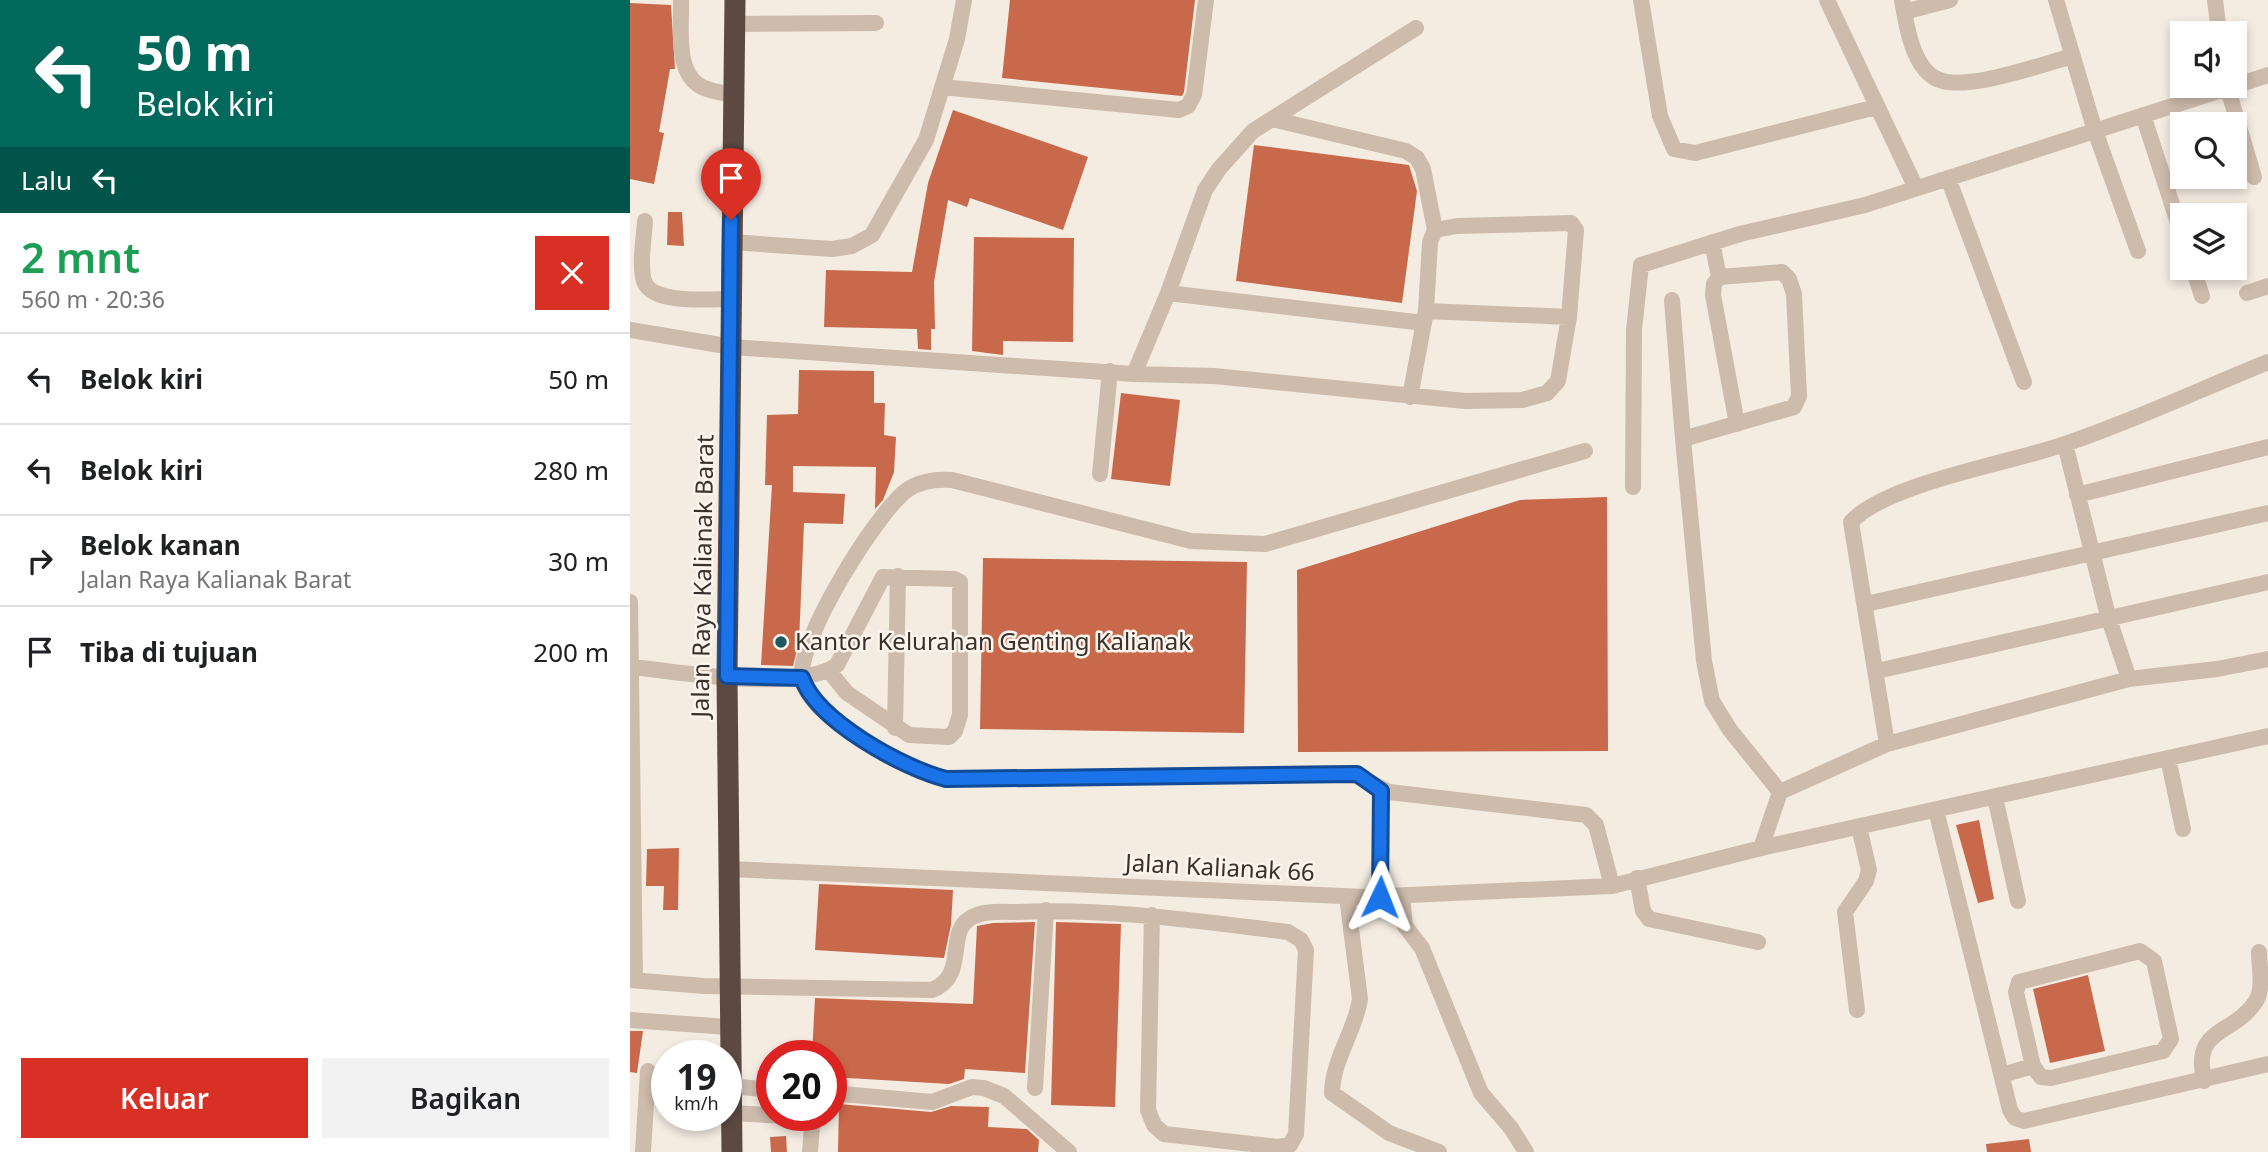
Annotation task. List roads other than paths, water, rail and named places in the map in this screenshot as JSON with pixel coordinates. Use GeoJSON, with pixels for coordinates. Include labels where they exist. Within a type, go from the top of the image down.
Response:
{"type":"FeatureCollection","features":[{"type":"Feature","properties":{"kind":"highway","name":"Jalan Raya Kalianak Barat"},"geometry":{"type":"LineString","coordinates":[[729,1040],[727,676],[735,0]]}},
{"type":"Feature","properties":{"kind":"highway","name":"Jalan Raya Kalianak Barat"},"geometry":{"type":"LineString","coordinates":[[731,1131],[732,1152]]}},
{"type":"Feature","properties":{"kind":"lane"},"geometry":{"type":"LineString","coordinates":[[681,0],[683,65],[694,82],[704,88],[734,95]]}},
{"type":"Feature","properties":{"kind":"lane"},"geometry":{"type":"LineString","coordinates":[[731,242],[832,249],[852,247],[872,235],[926,140],[964,0]]}},
{"type":"Feature","properties":{"kind":"lane"},"geometry":{"type":"LineString","coordinates":[[942,87],[1179,110],[1188,106],[1194,95],[1206,0]]}},
{"type":"Feature","properties":{"kind":"lane"},"geometry":{"type":"LineString","coordinates":[[1641,0],[1660,116],[1674,149],[1695,152],[1875,107]]}},
{"type":"Feature","properties":{"kind":"lane"},"geometry":{"type":"LineString","coordinates":[[1827,0],[1875,107],[1916,188]]}},
{"type":"Feature","properties":{"kind":"lane"},"geometry":{"type":"LineString","coordinates":[[1950,0],[1903,6],[1919,61],[1936,78],[1962,84],[2073,56]]}},
{"type":"Feature","properties":{"kind":"lane"},"geometry":{"type":"LineString","coordinates":[[2056,0],[2095,131],[2138,251]]}},
{"type":"Feature","properties":{"kind":"lane"},"geometry":{"type":"LineString","coordinates":[[2215,0],[2218,21]]}},
{"type":"Feature","properties":{"kind":"lane"},"geometry":{"type":"LineString","coordinates":[[735,24],[876,23]]}},
{"type":"Feature","properties":{"kind":"lane"},"geometry":{"type":"LineString","coordinates":[[1134,374],[1168,293],[1205,190],[1236,149],[1272,119],[1416,28]]}},
{"type":"Feature","properties":{"kind":"lane"},"geometry":{"type":"LineString","coordinates":[[2247,81],[2268,75]]}},
{"type":"Feature","properties":{"kind":"lane"},"geometry":{"type":"LineString","coordinates":[[1633,487],[1633,330],[1637,275],[1641,265],[1712,242],[1865,205],[2195,98]]}},
{"type":"Feature","properties":{"kind":"lane"},"geometry":{"type":"LineString","coordinates":[[2231,98],[2254,177]]}},
{"type":"Feature","properties":{"kind":"lane"},"geometry":{"type":"LineString","coordinates":[[2143,115],[2172,203]]}},
{"type":"Feature","properties":{"kind":"lane"},"geometry":{"type":"LineString","coordinates":[[1272,119],[1406,151],[1417,158],[1423,169],[1435,230],[1430,242],[1425,317],[1410,397]]}},
{"type":"Feature","properties":{"kind":"lane"},"geometry":{"type":"LineString","coordinates":[[1948,178],[2024,382]]}},
{"type":"Feature","properties":{"kind":"lane"},"geometry":{"type":"LineString","coordinates":[[645,221],[643,275],[649,290],[663,298],[731,299]]}},
{"type":"Feature","properties":{"kind":"lane"},"geometry":{"type":"LineString","coordinates":[[630,330],[732,347],[1134,374],[1214,376],[1465,401],[1522,400],[1547,393],[1559,381],[1569,317],[1576,230],[1571,223],[1457,226],[1435,230]]}},
{"type":"Feature","properties":{"kind":"lane"},"geometry":{"type":"LineString","coordinates":[[1712,242],[1719,277],[1714,284],[1713,295],[1737,424]]}},
{"type":"Feature","properties":{"kind":"lane"},"geometry":{"type":"LineString","coordinates":[[1683,439],[1794,407],[1799,396],[1794,295],[1789,279],[1782,272],[1719,277]]}},
{"type":"Feature","properties":{"kind":"lane"},"geometry":{"type":"LineString","coordinates":[[2197,280],[2202,296]]}},
{"type":"Feature","properties":{"kind":"lane"},"geometry":{"type":"LineString","coordinates":[[2246,293],[2268,286]]}},
{"type":"Feature","properties":{"kind":"lane"},"geometry":{"type":"LineString","coordinates":[[1168,293],[1425,317],[1569,317]]}},
{"type":"Feature","properties":{"kind":"lane"},"geometry":{"type":"LineString","coordinates":[[1672,300],[1704,661],[1712,701],[1730,730],[1780,792]]}},
{"type":"Feature","properties":{"kind":"lane"},"geometry":{"type":"LineString","coordinates":[[1887,744],[1851,522],[1862,510],[1905,491],[2065,444],[2268,362]]}},
{"type":"Feature","properties":{"kind":"lane"},"geometry":{"type":"LineString","coordinates":[[1100,474],[1110,371]]}},
{"type":"Feature","properties":{"kind":"lane"},"geometry":{"type":"LineString","coordinates":[[2065,444],[2108,616],[2129,679]]}},
{"type":"Feature","properties":{"kind":"lane"},"geometry":{"type":"LineString","coordinates":[[2077,495],[2268,447]]}},
{"type":"Feature","properties":{"kind":"lane"},"geometry":{"type":"LineString","coordinates":[[1585,451],[1265,544],[1227,545],[1191,541],[952,480],[933,479],[907,490],[862,541],[807,649],[802,678],[807,693],[826,713],[900,762],[946,779],[1351,773],[1364,778],[1381,791],[1586,815],[1596,825],[1612,886]]}},
{"type":"Feature","properties":{"kind":"lane"},"geometry":{"type":"LineString","coordinates":[[1866,604],[2268,513]]}},
{"type":"Feature","properties":{"kind":"lane"},"geometry":{"type":"LineString","coordinates":[[632,667],[727,676],[802,678],[829,671],[837,665],[880,580],[898,576],[960,582],[960,715],[955,731],[949,737],[922,738],[895,728],[847,693],[829,671]]}},
{"type":"Feature","properties":{"kind":"lane"},"geometry":{"type":"LineString","coordinates":[[895,728],[898,576]]}},
{"type":"Feature","properties":{"kind":"lane"},"geometry":{"type":"LineString","coordinates":[[1877,671],[2108,616],[2268,582]]}},
{"type":"Feature","properties":{"kind":"lane"},"geometry":{"type":"LineString","coordinates":[[630,602],[633,980],[932,990],[941,986],[952,975],[962,928],[968,919],[985,913],[1046,910],[1152,915],[1288,932],[1305,944],[1296,1134],[1290,1145],[1278,1147],[1164,1134],[1154,1125],[1148,1110],[1152,915]]}},
{"type":"Feature","properties":{"kind":"lane"},"geometry":{"type":"LineString","coordinates":[[1761,848],[1780,792],[1887,744],[2129,679],[2217,669],[2268,659]]}},
{"type":"Feature","properties":{"kind":"lane","name":"Jalan Kalianak 66"},"geometry":{"type":"LineString","coordinates":[[727,869],[1347,897],[1612,886],[1761,848],[2268,736]]}},
{"type":"Feature","properties":{"kind":"lane"},"geometry":{"type":"LineString","coordinates":[[2168,758],[2183,829]]}},
{"type":"Feature","properties":{"kind":"lane"},"geometry":{"type":"LineString","coordinates":[[1380,897],[1381,791]]}},
{"type":"Feature","properties":{"kind":"lane"},"geometry":{"type":"LineString","coordinates":[[1995,797],[2018,901]]}},
{"type":"Feature","properties":{"kind":"lane"},"geometry":{"type":"LineString","coordinates":[[1936,810],[2010,1110],[2015,1118],[2024,1121],[2268,1065]]}},
{"type":"Feature","properties":{"kind":"lane"},"geometry":{"type":"LineString","coordinates":[[1857,1010],[1844,912],[1866,881],[1869,870],[1859,828]]}},
{"type":"Feature","properties":{"kind":"lane"},"geometry":{"type":"LineString","coordinates":[[1637,878],[1643,911],[1649,919],[1758,942]]}},
{"type":"Feature","properties":{"kind":"lane"},"geometry":{"type":"LineString","coordinates":[[1402,895],[1405,926],[1422,948],[1481,1093],[1511,1128],[1526,1152]]}},
{"type":"Feature","properties":{"kind":"lane"},"geometry":{"type":"LineString","coordinates":[[1347,897],[1360,999],[1357,1016],[1334,1068],[1332,1093],[1389,1133],[1439,1152]]}},
{"type":"Feature","properties":{"kind":"lane"},"geometry":{"type":"LineString","coordinates":[[1035,1088],[1046,910]]}},
{"type":"Feature","properties":{"kind":"lane"},"geometry":{"type":"LineString","coordinates":[[2140,951],[2149,954],[2154,961],[2171,1039],[2163,1051],[2051,1077],[2041,1077],[2033,1066],[2016,992],[2019,982],[2140,951]]}},
{"type":"Feature","properties":{"kind":"lane"},"geometry":{"type":"LineString","coordinates":[[2204,1081],[2200,1062],[2207,1042],[2256,1001],[2260,992],[2259,952]]}},
{"type":"Feature","properties":{"kind":"lane"},"geometry":{"type":"LineString","coordinates":[[630,1020],[728,1027]]}},
{"type":"Feature","properties":{"kind":"lane"},"geometry":{"type":"LineString","coordinates":[[2002,1075],[2033,1066]]}},
{"type":"Feature","properties":{"kind":"lane"},"geometry":{"type":"LineString","coordinates":[[643,1152],[648,1071]]}},
{"type":"Feature","properties":{"kind":"lane"},"geometry":{"type":"LineString","coordinates":[[847,1094],[932,1102],[972,1087],[984,1088],[1004,1096],[1069,1152]]}},
{"type":"Feature","properties":{"kind":"lane"},"geometry":{"type":"LineString","coordinates":[[742,1114],[806,1117],[812,1125],[810,1152]]}},
{"type":"Feature","properties":{"kind":"place","name":"Kantor Kelurahan Genting Kalianak"},"geometry":{"type":"Point","coordinates":[781,642]}}]}
